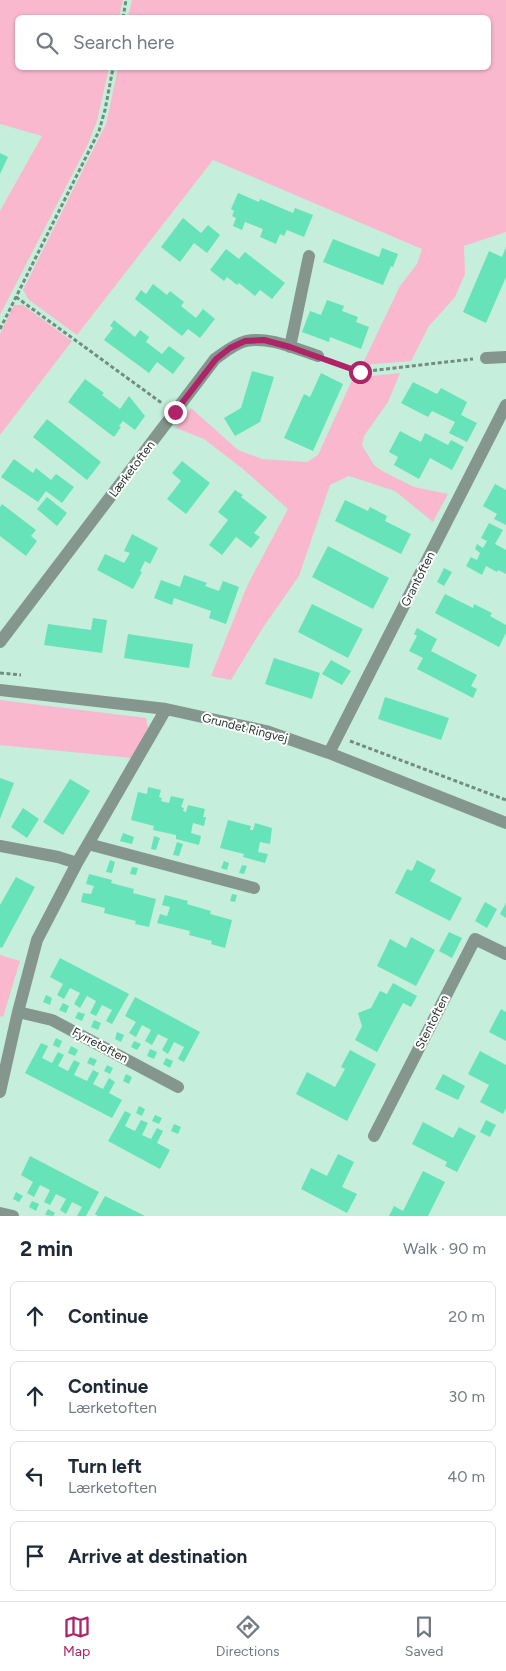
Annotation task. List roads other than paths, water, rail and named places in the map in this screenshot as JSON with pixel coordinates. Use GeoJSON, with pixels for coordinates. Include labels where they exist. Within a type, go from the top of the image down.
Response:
{"type":"FeatureCollection","features":[{"type":"Feature","properties":{"kind":"street"},"geometry":{"type":"LineString","coordinates":[[290,347],[309,256]]}},
{"type":"Feature","properties":{"kind":"street","name":"Lærketoften"},"geometry":{"type":"LineString","coordinates":[[0,642],[216,359],[230,348],[245,341],[264,340],[318,356]]}},
{"type":"Feature","properties":{"kind":"street"},"geometry":{"type":"LineString","coordinates":[[486,358],[506,357]]}},
{"type":"Feature","properties":{"kind":"street","name":"Grantoften"},"geometry":{"type":"LineString","coordinates":[[329,753],[506,405]]}},
{"type":"Feature","properties":{"kind":"street","name":"Grundet Ringvej"},"geometry":{"type":"LineString","coordinates":[[0,690],[166,709],[266,731],[329,753],[506,823]]}},
{"type":"Feature","properties":{"kind":"street"},"geometry":{"type":"LineString","coordinates":[[0,1092],[37,940],[76,863],[166,709]]}},
{"type":"Feature","properties":{"kind":"street"},"geometry":{"type":"LineString","coordinates":[[88,844],[254,888]]}},
{"type":"Feature","properties":{"kind":"street"},"geometry":{"type":"LineString","coordinates":[[0,846],[58,857],[76,863]]}},
{"type":"Feature","properties":{"kind":"street","name":"Stentoften"},"geometry":{"type":"LineString","coordinates":[[374,1136],[475,939],[506,954]]}},
{"type":"Feature","properties":{"kind":"street","name":"Fyrretoften"},"geometry":{"type":"LineString","coordinates":[[18,1012],[52,1020],[178,1087]]}},
{"type":"Feature","properties":{"kind":"street"},"geometry":{"type":"LineString","coordinates":[[0,1213],[13,1216]]}}]}
